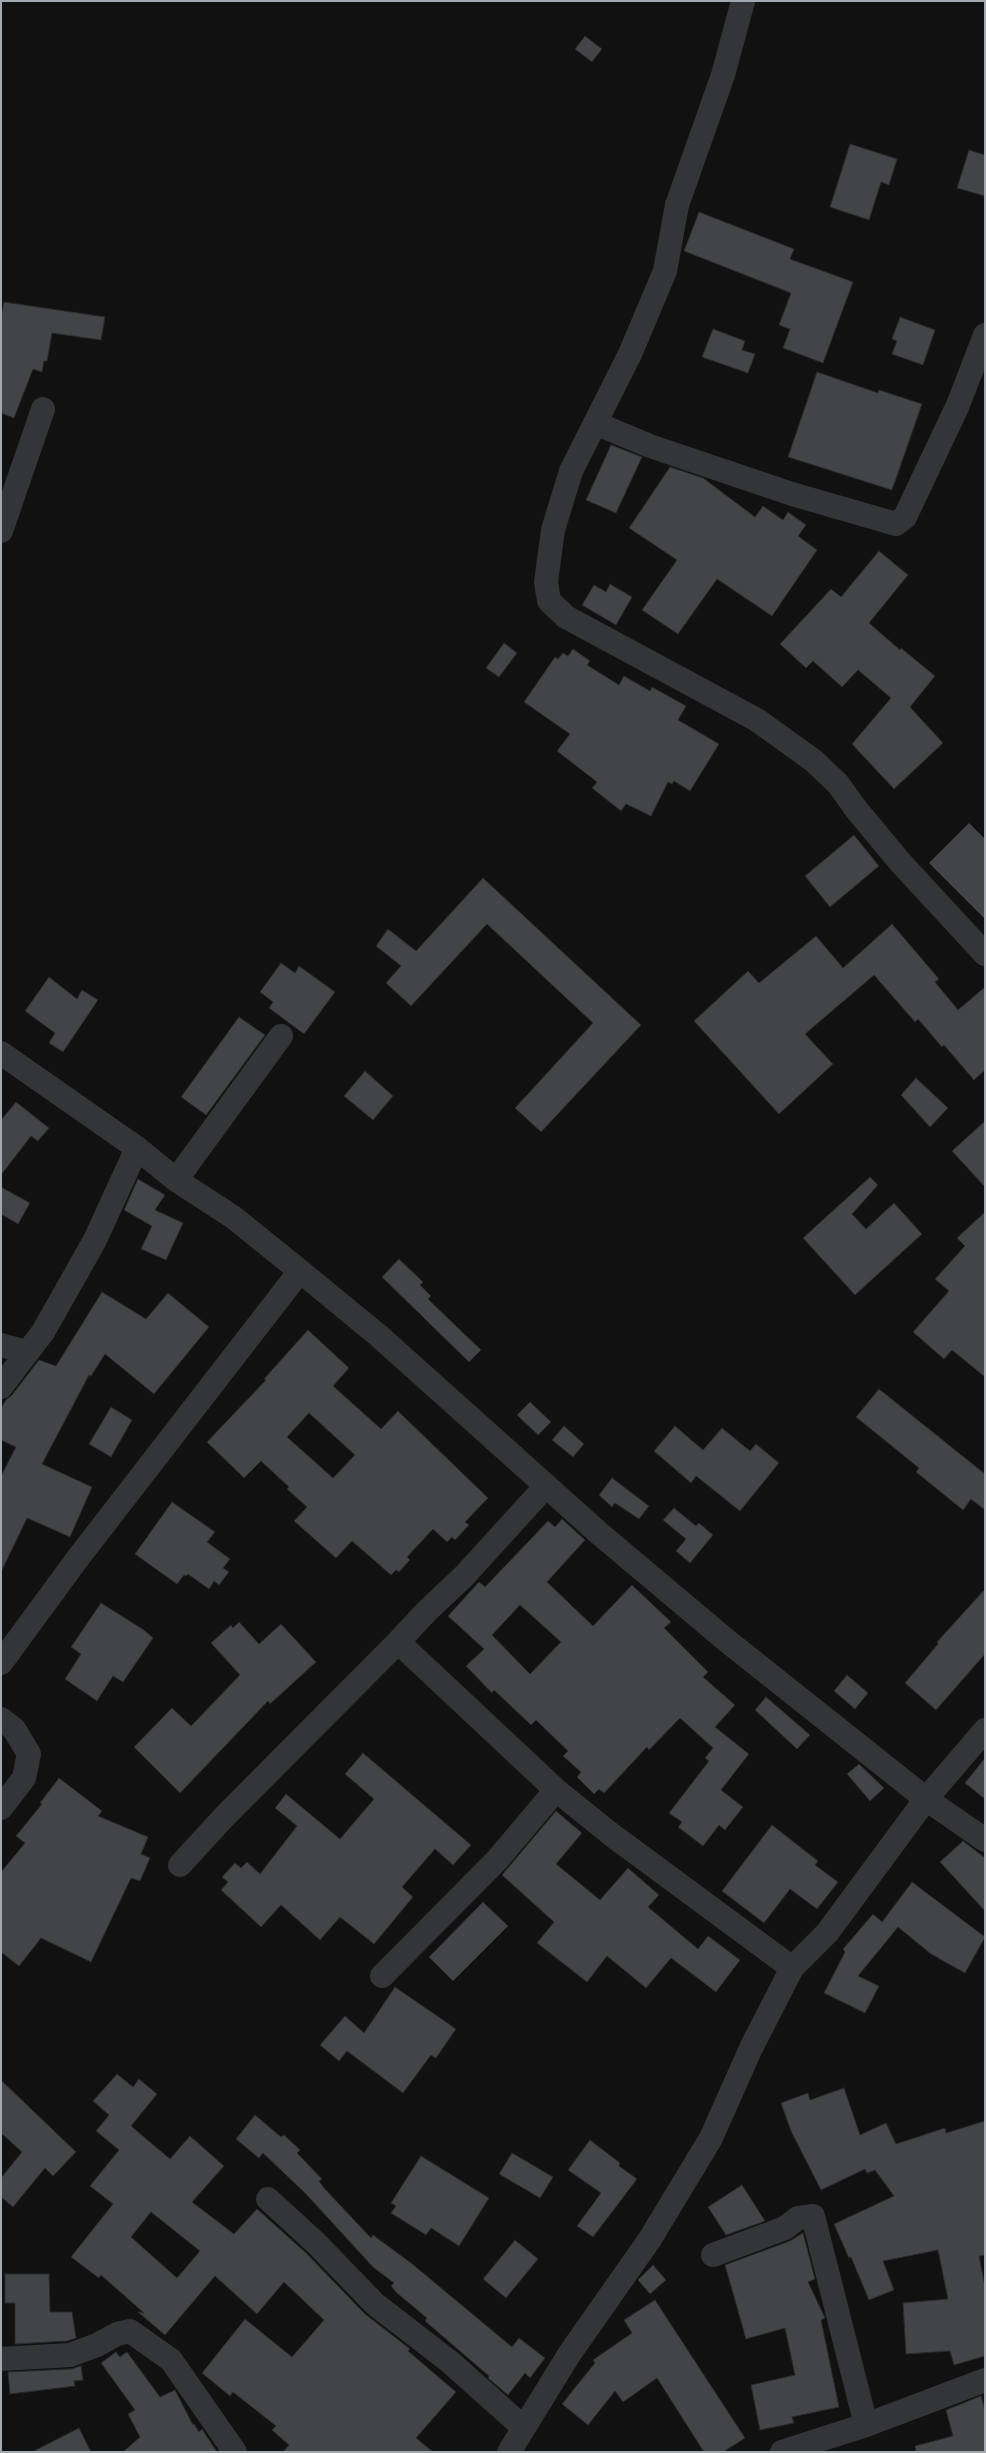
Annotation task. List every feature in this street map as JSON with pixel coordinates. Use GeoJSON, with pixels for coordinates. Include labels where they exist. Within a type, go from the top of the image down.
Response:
{"type":"FeatureCollection","features":[{"type":"Feature","properties":{"kind":"street"},"geometry":{"type":"LineString","coordinates":[[743,1],[722,75],[678,205],[665,271],[630,354],[571,471],[553,530],[546,582],[548,601],[566,617],[757,720],[814,761],[838,784],[900,862],[985,954]]}},
{"type":"Feature","properties":{"kind":"street"},"geometry":{"type":"LineString","coordinates":[[595,423],[650,446],[782,491],[896,524],[905,517],[958,405],[985,335]]}},
{"type":"Feature","properties":{"kind":"street"},"geometry":{"type":"LineString","coordinates":[[1,531],[43,409]]}},
{"type":"Feature","properties":{"kind":"street"},"geometry":{"type":"LineString","coordinates":[[176,1180],[281,1036]]}},
{"type":"Feature","properties":{"kind":"street"},"geometry":{"type":"LineString","coordinates":[[1,1053],[137,1148],[176,1180],[233,1217],[379,1336],[546,1486],[726,1640],[926,1799],[985,1840]]}},
{"type":"Feature","properties":{"kind":"street"},"geometry":{"type":"LineString","coordinates":[[1,1387],[43,1332],[95,1240],[137,1148]]}},
{"type":"Feature","properties":{"kind":"street"},"geometry":{"type":"LineString","coordinates":[[1,1663],[78,1558],[300,1271]]}},
{"type":"Feature","properties":{"kind":"street"},"geometry":{"type":"LineString","coordinates":[[1,1346],[28,1352]]}},
{"type":"Feature","properties":{"kind":"street"},"geometry":{"type":"LineString","coordinates":[[180,1865],[224,1817],[426,1612],[464,1576],[546,1486]]}},
{"type":"Feature","properties":{"kind":"street"},"geometry":{"type":"LineString","coordinates":[[398,1642],[556,1790],[612,1835],[792,1968]]}},
{"type":"Feature","properties":{"kind":"street"},"geometry":{"type":"LineString","coordinates":[[1,1719],[14,1729],[29,1754],[24,1778],[1,1808]]}},
{"type":"Feature","properties":{"kind":"street"},"geometry":{"type":"LineString","coordinates":[[509,2452],[570,2352],[650,2239],[712,2138],[751,2048],[792,1968],[827,1933],[926,1799],[985,1730]]}},
{"type":"Feature","properties":{"kind":"street"},"geometry":{"type":"LineString","coordinates":[[382,1976],[497,1860],[556,1790]]}},
{"type":"Feature","properties":{"kind":"street"},"geometry":{"type":"LineString","coordinates":[[268,2199],[316,2243],[375,2304],[450,2362],[524,2428]]}},
{"type":"Feature","properties":{"kind":"street"},"geometry":{"type":"LineString","coordinates":[[713,2255],[785,2228],[798,2218],[814,2216],[866,2425]]}},
{"type":"Feature","properties":{"kind":"street"},"geometry":{"type":"LineString","coordinates":[[1,2359],[70,2355],[96,2346],[118,2334],[130,2331],[170,2360],[235,2452]]}},
{"type":"Feature","properties":{"kind":"street"},"geometry":{"type":"LineString","coordinates":[[782,2452],[866,2425],[985,2380]]}},
{"type":"Feature","properties":{"kind":"building"},"geometry":{"type":"Polygon","coordinates":[[[585,36],[602,49],[592,62],[575,49],[585,36]]]}},
{"type":"Feature","properties":{"kind":"building"},"geometry":{"type":"Polygon","coordinates":[[[850,144],[897,159],[889,185],[881,182],[869,220],[830,207],[850,144]]]}},
{"type":"Feature","properties":{"kind":"building"},"geometry":{"type":"Polygon","coordinates":[[[969,150],[985,155],[985,196],[957,188],[969,150]]]}},
{"type":"Feature","properties":{"kind":"building"},"geometry":{"type":"Polygon","coordinates":[[[699,212],[794,249],[790,259],[853,282],[823,363],[783,348],[790,329],[779,325],[791,293],[684,251],[699,212]]]}},
{"type":"Feature","properties":{"kind":"building"},"geometry":{"type":"Polygon","coordinates":[[[4,302],[105,317],[101,340],[52,333],[47,361],[44,361],[42,372],[33,369],[14,418],[1,413],[1,317],[4,302]]]}},
{"type":"Feature","properties":{"kind":"building"},"geometry":{"type":"Polygon","coordinates":[[[900,317],[935,330],[923,365],[892,354],[897,341],[892,339],[900,317]]]}},
{"type":"Feature","properties":{"kind":"building"},"geometry":{"type":"Polygon","coordinates":[[[713,329],[745,341],[742,350],[755,354],[748,373],[702,357],[713,329]]]}},
{"type":"Feature","properties":{"kind":"building"},"geometry":{"type":"Polygon","coordinates":[[[817,372],[878,393],[879,390],[922,404],[892,490],[788,457],[817,372]]]}},
{"type":"Feature","properties":{"kind":"building"},"geometry":{"type":"Polygon","coordinates":[[[611,445],[642,457],[616,513],[586,500],[611,445]]]}},
{"type":"Feature","properties":{"kind":"building"},"geometry":{"type":"Polygon","coordinates":[[[670,467],[703,478],[755,517],[763,506],[783,520],[788,512],[806,525],[798,536],[817,550],[772,616],[717,579],[678,634],[642,610],[677,560],[629,528],[670,467]]]}},
{"type":"Feature","properties":{"kind":"building"},"geometry":{"type":"Polygon","coordinates":[[[879,551],[908,575],[869,623],[900,650],[901,648],[935,676],[910,707],[943,743],[894,789],[852,744],[891,698],[858,670],[842,687],[813,661],[806,668],[780,644],[831,589],[841,597],[879,551]]]}},
{"type":"Feature","properties":{"kind":"building"},"geometry":{"type":"Polygon","coordinates":[[[610,584],[632,597],[616,625],[582,605],[594,585],[606,592],[610,584]]]}},
{"type":"Feature","properties":{"kind":"building"},"geometry":{"type":"Polygon","coordinates":[[[504,643],[517,653],[499,677],[486,668],[504,643]]]}},
{"type":"Feature","properties":{"kind":"building"},"geometry":{"type":"Polygon","coordinates":[[[573,649],[590,661],[587,665],[619,685],[624,676],[650,691],[652,687],[686,706],[678,720],[719,744],[690,791],[674,781],[672,784],[668,782],[651,816],[626,804],[621,811],[592,788],[597,782],[557,751],[570,734],[524,702],[555,657],[558,659],[563,653],[568,656],[573,649]]]}},
{"type":"Feature","properties":{"kind":"building"},"geometry":{"type":"Polygon","coordinates":[[[969,823],[985,839],[985,919],[929,863],[969,823]]]}},
{"type":"Feature","properties":{"kind":"building"},"geometry":{"type":"Polygon","coordinates":[[[854,835],[879,866],[830,907],[805,876],[854,835]]]}},
{"type":"Feature","properties":{"kind":"building"},"geometry":{"type":"Polygon","coordinates":[[[483,878],[641,1025],[541,1132],[515,1108],[593,1023],[487,924],[411,1006],[386,983],[401,966],[376,946],[388,929],[416,951],[483,878]]]}},
{"type":"Feature","properties":{"kind":"building"},"geometry":{"type":"Polygon","coordinates":[[[892,924],[939,979],[935,982],[958,1010],[985,987],[985,1070],[974,1080],[944,1045],[942,1047],[918,1019],[915,1022],[874,975],[805,1034],[833,1064],[779,1114],[694,1021],[748,971],[759,983],[816,936],[843,968],[892,924]]]}},
{"type":"Feature","properties":{"kind":"building"},"geometry":{"type":"Polygon","coordinates":[[[281,963],[295,973],[299,966],[335,992],[304,1034],[269,1008],[273,1002],[260,992],[281,963]]]}},
{"type":"Feature","properties":{"kind":"building"},"geometry":{"type":"Polygon","coordinates":[[[49,977],[77,999],[82,990],[98,1000],[63,1052],[49,1043],[55,1033],[25,1011],[49,977]]]}},
{"type":"Feature","properties":{"kind":"building"},"geometry":{"type":"Polygon","coordinates":[[[239,1017],[265,1035],[206,1115],[181,1097],[239,1017]]]}},
{"type":"Feature","properties":{"kind":"building"},"geometry":{"type":"Polygon","coordinates":[[[365,1071],[393,1096],[373,1120],[344,1096],[365,1071]]]}},
{"type":"Feature","properties":{"kind":"building"},"geometry":{"type":"Polygon","coordinates":[[[916,1078],[948,1108],[930,1127],[901,1095],[916,1078]]]}},
{"type":"Feature","properties":{"kind":"building"},"geometry":{"type":"Polygon","coordinates":[[[16,1102],[49,1128],[38,1141],[31,1136],[1,1175],[1,1120],[16,1102]]]}},
{"type":"Feature","properties":{"kind":"building"},"geometry":{"type":"Polygon","coordinates":[[[985,1121],[985,1187],[952,1151],[985,1121]]]}},
{"type":"Feature","properties":{"kind":"building"},"geometry":{"type":"Polygon","coordinates":[[[870,1177],[878,1185],[852,1214],[866,1229],[894,1203],[922,1234],[855,1295],[803,1238],[870,1177]]]}},
{"type":"Feature","properties":{"kind":"building"},"geometry":{"type":"Polygon","coordinates":[[[138,1179],[165,1195],[155,1210],[183,1223],[166,1260],[141,1249],[152,1226],[124,1210],[138,1179]]]}},
{"type":"Feature","properties":{"kind":"building"},"geometry":{"type":"Polygon","coordinates":[[[1,1187],[30,1203],[18,1224],[1,1214],[1,1187]]]}},
{"type":"Feature","properties":{"kind":"building"},"geometry":{"type":"Polygon","coordinates":[[[985,1212],[985,1377],[952,1350],[944,1359],[913,1332],[949,1291],[935,1279],[965,1246],[957,1238],[985,1212]]]}},
{"type":"Feature","properties":{"kind":"building"},"geometry":{"type":"Polygon","coordinates":[[[399,1259],[423,1282],[420,1285],[431,1296],[428,1299],[481,1350],[469,1362],[382,1277],[399,1259]]]}},
{"type":"Feature","properties":{"kind":"building"},"geometry":{"type":"Polygon","coordinates":[[[102,1292],[146,1319],[168,1293],[209,1327],[154,1394],[105,1354],[91,1376],[89,1375],[42,1464],[92,1487],[70,1537],[27,1518],[1,1572],[1,1476],[16,1447],[1,1440],[1,1408],[39,1360],[56,1366],[102,1292]]]}},
{"type":"Feature","properties":{"kind":"building"},"geometry":{"type":"Polygon","coordinates":[[[308,1330],[349,1368],[333,1386],[381,1429],[398,1411],[488,1498],[465,1522],[469,1525],[455,1540],[452,1537],[447,1542],[433,1529],[407,1557],[410,1560],[399,1572],[396,1570],[391,1575],[352,1541],[336,1558],[294,1521],[307,1507],[261,1461],[244,1478],[207,1442],[266,1380],[264,1379],[308,1330]],[[309,1413],[287,1437],[333,1478],[355,1455],[309,1413]]]}},
{"type":"Feature","properties":{"kind":"building"},"geometry":{"type":"Polygon","coordinates":[[[879,1389],[985,1474],[985,1510],[971,1499],[963,1510],[916,1472],[919,1468],[856,1417],[879,1389]]]}},
{"type":"Feature","properties":{"kind":"building"},"geometry":{"type":"Polygon","coordinates":[[[530,1402],[551,1422],[538,1435],[517,1415],[530,1402]]]}},
{"type":"Feature","properties":{"kind":"building"},"geometry":{"type":"Polygon","coordinates":[[[111,1407],[132,1420],[111,1457],[89,1444],[111,1407]]]}},
{"type":"Feature","properties":{"kind":"building"},"geometry":{"type":"Polygon","coordinates":[[[564,1426],[584,1444],[573,1457],[552,1440],[564,1426]]]}},
{"type":"Feature","properties":{"kind":"building"},"geometry":{"type":"Polygon","coordinates":[[[675,1426],[703,1450],[722,1428],[750,1451],[756,1444],[779,1463],[740,1511],[696,1476],[691,1483],[654,1451],[675,1426]]]}},
{"type":"Feature","properties":{"kind":"building"},"geometry":{"type":"Polygon","coordinates":[[[612,1478],[649,1506],[639,1519],[615,1503],[612,1507],[599,1495],[612,1478]]]}},
{"type":"Feature","properties":{"kind":"building"},"geometry":{"type":"Polygon","coordinates":[[[172,1502],[215,1532],[207,1542],[230,1559],[223,1568],[229,1572],[219,1585],[214,1581],[209,1589],[188,1574],[184,1575],[177,1584],[135,1554],[172,1502]]]}},
{"type":"Feature","properties":{"kind":"building"},"geometry":{"type":"Polygon","coordinates":[[[674,1508],[696,1526],[699,1523],[713,1535],[690,1563],[676,1551],[686,1539],[663,1520],[674,1508]]]}},
{"type":"Feature","properties":{"kind":"building"},"geometry":{"type":"Polygon","coordinates":[[[562,1519],[585,1540],[547,1582],[593,1626],[632,1585],[671,1622],[664,1628],[708,1672],[703,1677],[735,1705],[715,1727],[749,1754],[721,1790],[743,1807],[725,1830],[719,1825],[703,1846],[678,1827],[682,1822],[669,1813],[709,1761],[705,1758],[713,1748],[680,1718],[649,1750],[647,1747],[604,1793],[599,1789],[594,1794],[577,1777],[581,1772],[563,1756],[568,1751],[536,1720],[531,1725],[494,1690],[492,1693],[466,1666],[484,1649],[448,1616],[479,1582],[485,1587],[548,1521],[555,1527],[562,1519]],[[520,1605],[492,1635],[530,1674],[561,1642],[520,1605]]]}},
{"type":"Feature","properties":{"kind":"building"},"geometry":{"type":"Polygon","coordinates":[[[985,1589],[985,1654],[936,1710],[905,1683],[938,1644],[937,1642],[985,1589]]]}},
{"type":"Feature","properties":{"kind":"building"},"geometry":{"type":"Polygon","coordinates":[[[101,1603],[144,1630],[153,1638],[123,1682],[113,1676],[97,1701],[65,1679],[81,1654],[71,1647],[101,1603]]]}},
{"type":"Feature","properties":{"kind":"building"},"geometry":{"type":"Polygon","coordinates":[[[239,1622],[259,1644],[281,1624],[316,1662],[270,1704],[268,1701],[180,1793],[134,1747],[172,1708],[191,1726],[240,1675],[211,1643],[231,1625],[233,1628],[239,1622]]]}},
{"type":"Feature","properties":{"kind":"building"},"geometry":{"type":"Polygon","coordinates":[[[847,1675],[868,1693],[855,1709],[834,1691],[847,1675]]]}},
{"type":"Feature","properties":{"kind":"building"},"geometry":{"type":"Polygon","coordinates":[[[766,1697],[810,1735],[797,1749],[755,1710],[766,1697]]]}},
{"type":"Feature","properties":{"kind":"building"},"geometry":{"type":"Polygon","coordinates":[[[363,1753],[471,1845],[453,1865],[435,1849],[402,1887],[413,1897],[374,1944],[340,1917],[320,1940],[281,1905],[261,1927],[221,1890],[228,1882],[222,1877],[235,1863],[241,1868],[247,1862],[260,1874],[297,1826],[275,1808],[286,1794],[340,1839],[374,1799],[345,1774],[363,1753]]]}},
{"type":"Feature","properties":{"kind":"building"},"geometry":{"type":"Polygon","coordinates":[[[985,1758],[985,1799],[965,1783],[985,1758]]]}},
{"type":"Feature","properties":{"kind":"building"},"geometry":{"type":"Polygon","coordinates":[[[859,1764],[884,1788],[870,1801],[847,1774],[859,1764]]]}},
{"type":"Feature","properties":{"kind":"building"},"geometry":{"type":"Polygon","coordinates":[[[59,1778],[102,1811],[98,1816],[148,1837],[141,1854],[150,1858],[140,1881],[131,1878],[91,1962],[41,1938],[19,1966],[1,1952],[1,1872],[25,1843],[16,1836],[42,1804],[40,1803],[59,1778]]]}},
{"type":"Feature","properties":{"kind":"building"},"geometry":{"type":"Polygon","coordinates":[[[556,1811],[582,1833],[556,1864],[600,1900],[628,1868],[659,1895],[648,1907],[698,1949],[708,1936],[740,1960],[716,1992],[671,1958],[646,1988],[607,1956],[587,1982],[537,1943],[554,1922],[502,1875],[556,1811]]]}},
{"type":"Feature","properties":{"kind":"building"},"geometry":{"type":"Polygon","coordinates":[[[772,1825],[818,1861],[815,1865],[838,1882],[817,1909],[790,1889],[764,1923],[722,1891],[772,1825]]]}},
{"type":"Feature","properties":{"kind":"building"},"geometry":{"type":"Polygon","coordinates":[[[963,1841],[985,1858],[985,1911],[940,1862],[963,1841]]]}},
{"type":"Feature","properties":{"kind":"building"},"geometry":{"type":"Polygon","coordinates":[[[912,1882],[985,1937],[965,1973],[931,1954],[898,1927],[858,1976],[879,1986],[865,2013],[824,1993],[845,1952],[843,1949],[873,1914],[882,1922],[912,1882]]]}},
{"type":"Feature","properties":{"kind":"building"},"geometry":{"type":"Polygon","coordinates":[[[483,1902],[508,1926],[453,1981],[429,1957],[483,1902]]]}},
{"type":"Feature","properties":{"kind":"building"},"geometry":{"type":"Polygon","coordinates":[[[395,1987],[456,2029],[436,2058],[431,2055],[403,2093],[347,2051],[339,2061],[320,2045],[345,2016],[364,2033],[395,1987]]]}},
{"type":"Feature","properties":{"kind":"building"},"geometry":{"type":"Polygon","coordinates":[[[117,2074],[133,2087],[139,2079],[157,2094],[131,2126],[170,2159],[190,2136],[224,2166],[192,2202],[234,2234],[257,2209],[306,2253],[365,2314],[410,2349],[408,2351],[456,2392],[416,2438],[433,2452],[283,2452],[289,2445],[272,2430],[276,2426],[233,2392],[230,2396],[202,2373],[245,2319],[292,2357],[324,2320],[284,2282],[257,2314],[215,2276],[165,2335],[138,2312],[144,2313],[101,2275],[99,2278],[71,2257],[113,2204],[90,2186],[119,2150],[96,2131],[109,2115],[93,2101],[117,2074]],[[151,2212],[131,2237],[177,2278],[200,2251],[151,2212]]]}},
{"type":"Feature","properties":{"kind":"building"},"geometry":{"type":"Polygon","coordinates":[[[1,2080],[76,2152],[53,2176],[45,2168],[13,2207],[1,2197],[1,2178],[22,2152],[1,2133],[1,2080]]]}},
{"type":"Feature","properties":{"kind":"building"},"geometry":{"type":"Polygon","coordinates":[[[844,2088],[860,2135],[886,2123],[896,2144],[945,2128],[946,2133],[985,2121],[985,2255],[979,2256],[985,2287],[985,2356],[954,2365],[950,2351],[906,2354],[903,2303],[948,2299],[938,2250],[883,2261],[894,2290],[869,2300],[851,2257],[849,2258],[834,2224],[894,2196],[875,2170],[867,2173],[865,2169],[821,2190],[791,2131],[781,2103],[808,2093],[810,2100],[844,2088]]]}},
{"type":"Feature","properties":{"kind":"building"},"geometry":{"type":"Polygon","coordinates":[[[255,2115],[281,2137],[284,2135],[300,2150],[297,2153],[322,2179],[319,2181],[324,2188],[371,2238],[373,2235],[411,2263],[512,2347],[519,2338],[545,2358],[530,2378],[525,2373],[508,2395],[488,2378],[489,2376],[425,2321],[427,2318],[397,2293],[391,2286],[394,2283],[373,2267],[306,2194],[263,2153],[259,2158],[236,2139],[255,2115]]]}},
{"type":"Feature","properties":{"kind":"building"},"geometry":{"type":"Polygon","coordinates":[[[590,2140],[637,2179],[593,2237],[577,2226],[601,2193],[568,2170],[590,2140]]]}},
{"type":"Feature","properties":{"kind":"building"},"geometry":{"type":"Polygon","coordinates":[[[512,2153],[553,2177],[540,2198],[499,2174],[512,2153]]]}},
{"type":"Feature","properties":{"kind":"building"},"geometry":{"type":"Polygon","coordinates":[[[421,2156],[489,2198],[459,2246],[431,2228],[426,2235],[391,2213],[396,2206],[391,2203],[421,2156]]]}},
{"type":"Feature","properties":{"kind":"building"},"geometry":{"type":"Polygon","coordinates":[[[742,2185],[765,2221],[726,2235],[708,2207],[742,2185]]]}},
{"type":"Feature","properties":{"kind":"building"},"geometry":{"type":"Polygon","coordinates":[[[803,2233],[815,2279],[808,2282],[825,2318],[821,2320],[839,2407],[792,2417],[794,2423],[760,2430],[751,2385],[795,2375],[785,2328],[746,2339],[725,2265],[790,2241],[803,2233]]]}},
{"type":"Feature","properties":{"kind":"building"},"geometry":{"type":"Polygon","coordinates":[[[515,2240],[538,2259],[506,2298],[483,2279],[515,2240]]]}},
{"type":"Feature","properties":{"kind":"building"},"geometry":{"type":"Polygon","coordinates":[[[653,2265],[666,2280],[650,2294],[638,2280],[653,2265]]]}},
{"type":"Feature","properties":{"kind":"building"},"geometry":{"type":"Polygon","coordinates":[[[5,2274],[49,2274],[50,2312],[72,2312],[76,2338],[67,2341],[15,2344],[15,2303],[5,2303],[5,2274]]]}},
{"type":"Feature","properties":{"kind":"building"},"geometry":{"type":"Polygon","coordinates":[[[655,2300],[745,2438],[723,2452],[704,2452],[657,2378],[623,2402],[615,2391],[588,2425],[562,2404],[595,2363],[593,2360],[632,2333],[624,2320],[655,2300]]]}},
{"type":"Feature","properties":{"kind":"building"},"geometry":{"type":"Polygon","coordinates":[[[116,2352],[120,2357],[127,2352],[160,2397],[175,2390],[193,2425],[199,2432],[202,2429],[217,2452],[123,2452],[140,2437],[128,2414],[135,2410],[101,2363],[116,2352]]]}},
{"type":"Feature","properties":{"kind":"building"},"geometry":{"type":"Polygon","coordinates":[[[81,2366],[83,2380],[74,2381],[75,2386],[10,2394],[8,2372],[71,2369],[81,2366]]]}},
{"type":"Feature","properties":{"kind":"building"},"geometry":{"type":"Polygon","coordinates":[[[981,2396],[985,2410],[985,2452],[916,2452],[915,2446],[953,2436],[946,2410],[981,2396]]]}},
{"type":"Feature","properties":{"kind":"building"},"geometry":{"type":"Polygon","coordinates":[[[79,2428],[91,2452],[32,2452],[79,2428]]]}}]}
